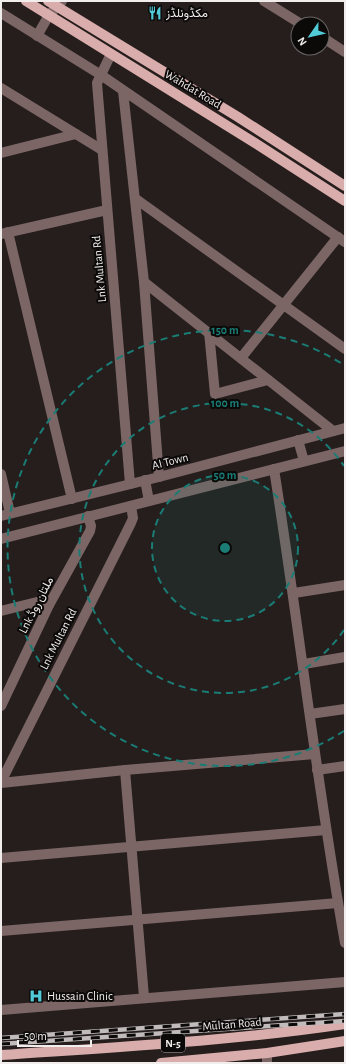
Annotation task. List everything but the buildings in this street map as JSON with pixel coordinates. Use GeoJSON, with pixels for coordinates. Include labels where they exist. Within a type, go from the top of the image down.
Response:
{"type":"FeatureCollection","features":[{"type":"Feature","properties":{"kind":"main road","name":"Wahdat Road"},"geometry":{"type":"LineString","coordinates":[[26,1],[255,143],[345,201]]}},
{"type":"Feature","properties":{"kind":"main road","name":"Wahdat Road"},"geometry":{"type":"LineString","coordinates":[[56,3],[345,186]]}},
{"type":"Feature","properties":{"kind":"main road","name":"Multan Road"},"geometry":{"type":"LineString","coordinates":[[1,1055],[182,1042],[291,1032],[345,1024]]}},
{"type":"Feature","properties":{"kind":"main road","name":"N-5"},"geometry":{"type":"LineString","coordinates":[[161,1063],[267,1058],[345,1041]]}},
{"type":"Feature","properties":{"kind":"street"},"geometry":{"type":"LineString","coordinates":[[264,1],[290,17]]}},
{"type":"Feature","properties":{"kind":"street"},"geometry":{"type":"LineString","coordinates":[[37,36],[56,3]]}},
{"type":"Feature","properties":{"kind":"street"},"geometry":{"type":"LineString","coordinates":[[1,13],[100,75],[342,240],[241,358]]}},
{"type":"Feature","properties":{"kind":"street"},"geometry":{"type":"LineString","coordinates":[[330,42],[345,52]]}},
{"type":"Feature","properties":{"kind":"street","name":"Lnk Multan Rd"},"geometry":{"type":"LineString","coordinates":[[111,54],[97,83],[130,484]]}},
{"type":"Feature","properties":{"kind":"street"},"geometry":{"type":"LineString","coordinates":[[1,88],[102,150]]}},
{"type":"Feature","properties":{"kind":"street"},"geometry":{"type":"LineString","coordinates":[[123,91],[144,282],[159,477]]}},
{"type":"Feature","properties":{"kind":"street"},"geometry":{"type":"LineString","coordinates":[[1,153],[76,134]]}},
{"type":"Feature","properties":{"kind":"street"},"geometry":{"type":"LineString","coordinates":[[136,199],[345,349]]}},
{"type":"Feature","properties":{"kind":"street"},"geometry":{"type":"LineString","coordinates":[[72,499],[5,233],[107,210]]}},
{"type":"Feature","properties":{"kind":"street"},"geometry":{"type":"LineString","coordinates":[[144,282],[333,431]]}},
{"type":"Feature","properties":{"kind":"street"},"geometry":{"type":"LineString","coordinates":[[209,332],[215,394],[268,380]]}},
{"type":"Feature","properties":{"kind":"street","name":"AI Town"},"geometry":{"type":"LineString","coordinates":[[6,515],[159,477],[345,428]]}},
{"type":"Feature","properties":{"kind":"street"},"geometry":{"type":"LineString","coordinates":[[298,440],[304,461]]}},
{"type":"Feature","properties":{"kind":"street"},"geometry":{"type":"LineString","coordinates":[[1,539],[345,451]]}},
{"type":"Feature","properties":{"kind":"street"},"geometry":{"type":"LineString","coordinates":[[274,469],[294,593],[326,830],[341,888],[338,903],[345,943]]}},
{"type":"Feature","properties":{"kind":"street"},"geometry":{"type":"LineString","coordinates":[[1,474],[6,515]]}},
{"type":"Feature","properties":{"kind":"street"},"geometry":{"type":"LineString","coordinates":[[144,480],[149,501]]}},
{"type":"Feature","properties":{"kind":"street","name":"Lnk Multan Rd"},"geometry":{"type":"LineString","coordinates":[[1,782],[131,524],[133,518],[131,506]]}},
{"type":"Feature","properties":{"kind":"street","name":"Lnk ملتان روڈ"},"geometry":{"type":"LineString","coordinates":[[1,706],[49,605],[90,531],[91,526],[88,516]]}},
{"type":"Feature","properties":{"kind":"street"},"geometry":{"type":"LineString","coordinates":[[294,593],[345,585]]}},
{"type":"Feature","properties":{"kind":"street"},"geometry":{"type":"LineString","coordinates":[[1,611],[41,601],[49,605]]}},
{"type":"Feature","properties":{"kind":"street"},"geometry":{"type":"LineString","coordinates":[[304,664],[345,657]]}},
{"type":"Feature","properties":{"kind":"street"},"geometry":{"type":"LineString","coordinates":[[310,714],[345,709]]}},
{"type":"Feature","properties":{"kind":"street"},"geometry":{"type":"LineString","coordinates":[[1,782],[315,754]]}},
{"type":"Feature","properties":{"kind":"street"},"geometry":{"type":"LineString","coordinates":[[317,770],[345,766]]}},
{"type":"Feature","properties":{"kind":"street"},"geometry":{"type":"LineString","coordinates":[[124,770],[136,920],[144,997]]}},
{"type":"Feature","properties":{"kind":"street"},"geometry":{"type":"LineString","coordinates":[[1,858],[326,830]]}},
{"type":"Feature","properties":{"kind":"street"},"geometry":{"type":"LineString","coordinates":[[1,931],[338,903]]}},
{"type":"Feature","properties":{"kind":"street"},"geometry":{"type":"LineString","coordinates":[[1,1010],[144,997],[298,987],[345,982]]}},
{"type":"Feature","properties":{"kind":"railway"},"geometry":{"type":"LineString","coordinates":[[1,1038],[345,1014]]}},
{"type":"Feature","properties":{"kind":"railway"},"geometry":{"type":"LineString","coordinates":[[1,1044],[345,1021]]}},
{"type":"Feature","properties":{"kind":"place","name":"مکڈونلڈز"},"geometry":{"type":"Point","coordinates":[155,13]}},
{"type":"Feature","properties":{"kind":"place","name":"Hussain Clinic"},"geometry":{"type":"Point","coordinates":[36,996]}}]}
